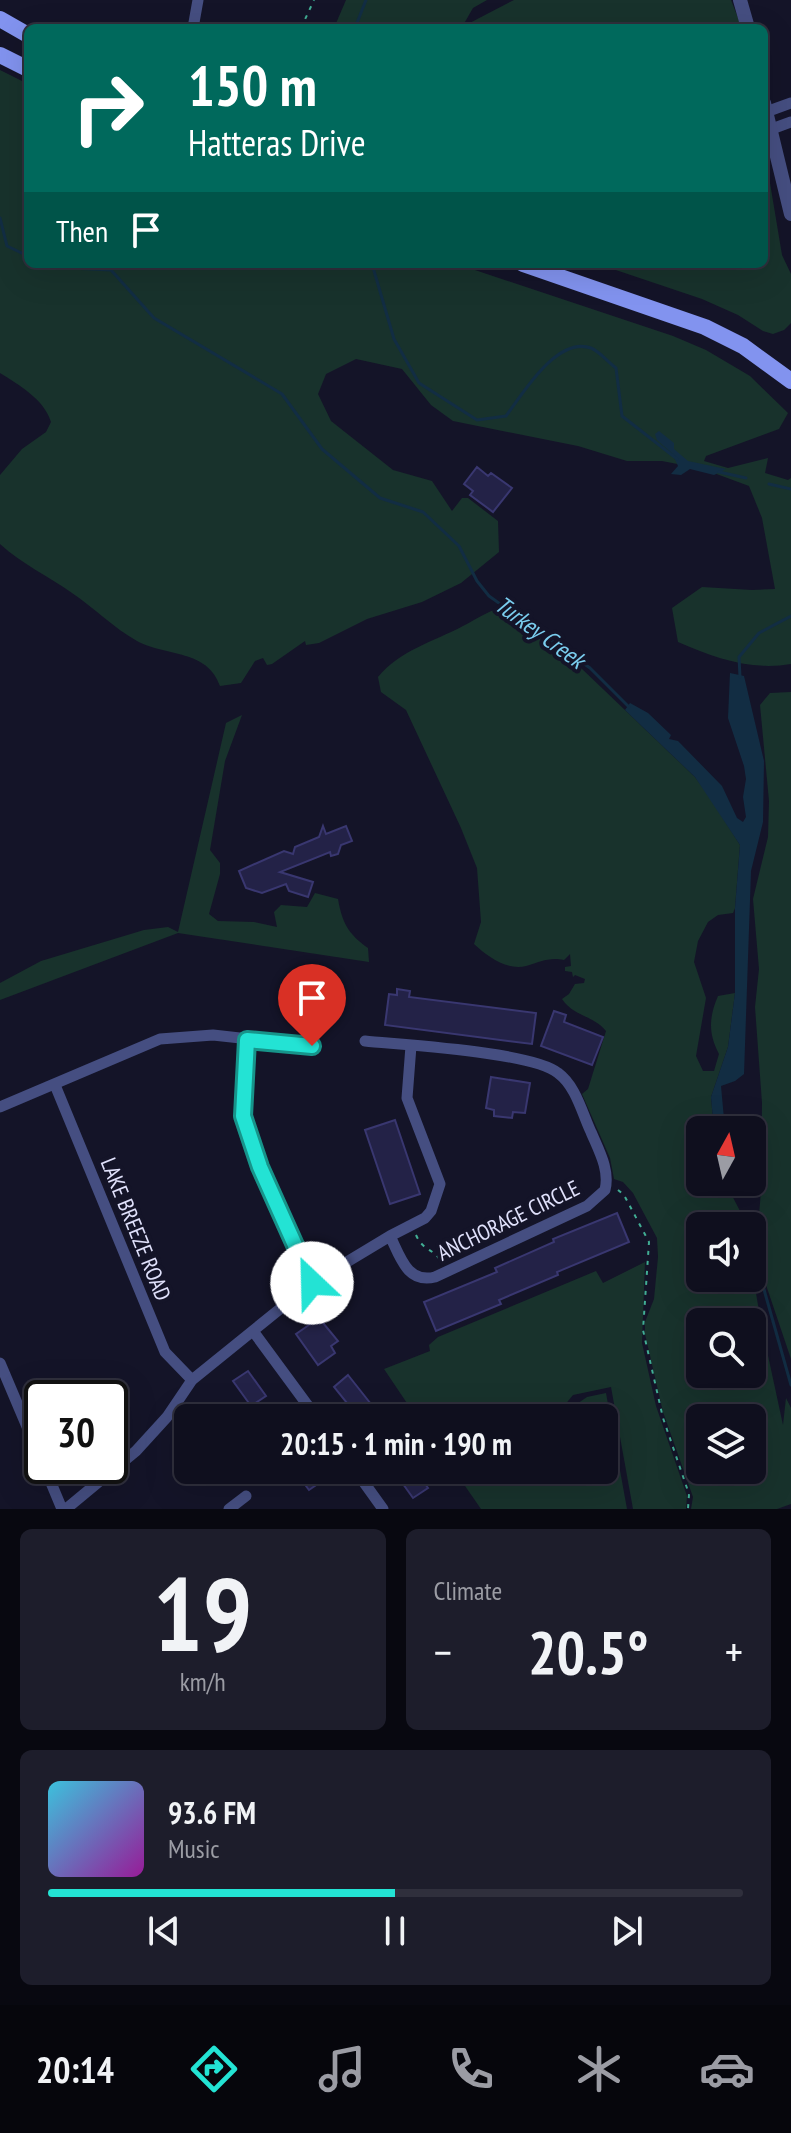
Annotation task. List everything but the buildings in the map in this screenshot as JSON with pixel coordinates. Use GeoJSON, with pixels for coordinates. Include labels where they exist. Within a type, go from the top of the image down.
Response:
{"type":"FeatureCollection","features":[{"type":"Feature","properties":{"kind":"main road"},"geometry":{"type":"LineString","coordinates":[[0,19],[24,33]]}},
{"type":"Feature","properties":{"kind":"main road"},"geometry":{"type":"LineString","coordinates":[[0,55],[24,67]]}},
{"type":"Feature","properties":{"kind":"main road"},"geometry":{"type":"LineString","coordinates":[[535,268],[705,327],[790,375]]}},
{"type":"Feature","properties":{"kind":"street"},"geometry":{"type":"LineString","coordinates":[[194,24],[198,0]]}},
{"type":"Feature","properties":{"kind":"street"},"geometry":{"type":"LineString","coordinates":[[740,0],[747,24]]}},
{"type":"Feature","properties":{"kind":"street"},"geometry":{"type":"LineString","coordinates":[[768,107],[791,103]]}},
{"type":"Feature","properties":{"kind":"street"},"geometry":{"type":"LineString","coordinates":[[769,130],[791,122]]}},
{"type":"Feature","properties":{"kind":"street"},"geometry":{"type":"LineString","coordinates":[[768,124],[791,214]]}},
{"type":"Feature","properties":{"kind":"street"},"geometry":{"type":"LineString","coordinates":[[0,1107],[160,1039],[213,1035],[312,1046]]}},
{"type":"Feature","properties":{"kind":"street"},"geometry":{"type":"LineString","coordinates":[[247,1040],[243,1116],[260,1167],[312,1283]]}},
{"type":"Feature","properties":{"kind":"street","name":"ANCHORAGE CIRCLE"},"geometry":{"type":"LineString","coordinates":[[365,1041],[411,1046],[525,1059],[558,1072],[571,1088],[606,1169],[606,1185],[599,1197],[587,1206],[429,1279],[412,1275],[405,1268],[390,1236],[425,1218],[431,1211],[440,1184],[407,1098],[411,1046]]}},
{"type":"Feature","properties":{"kind":"street","name":"LAKE BREEZE ROAD"},"geometry":{"type":"LineString","coordinates":[[55,1085],[165,1352],[192,1380]]}},
{"type":"Feature","properties":{"kind":"street"},"geometry":{"type":"LineString","coordinates":[[52,1484],[64,1509],[136,1451],[167,1417],[192,1380],[312,1283],[390,1236]]}},
{"type":"Feature","properties":{"kind":"street"},"geometry":{"type":"LineString","coordinates":[[253,1331],[307,1404]]}},
{"type":"Feature","properties":{"kind":"street"},"geometry":{"type":"LineString","coordinates":[[0,1363],[24,1419]]}},
{"type":"Feature","properties":{"kind":"street"},"geometry":{"type":"LineString","coordinates":[[365,1484],[383,1509]]}},
{"type":"Feature","properties":{"kind":"street"},"geometry":{"type":"LineString","coordinates":[[229,1509],[246,1496]]}},
{"type":"Feature","properties":{"kind":"path"},"geometry":{"type":"LineString","coordinates":[[303,24],[314,0]]}},
{"type":"Feature","properties":{"kind":"path"},"geometry":{"type":"LineString","coordinates":[[606,1185],[615,1187],[624,1195],[649,1242],[643,1330],[663,1418],[689,1494],[688,1509]]}},
{"type":"Feature","properties":{"kind":"path"},"geometry":{"type":"LineString","coordinates":[[411,1225],[422,1247],[437,1255],[442,1265]]}},
{"type":"Feature","properties":{"kind":"green space"},"geometry":{"type":"Polygon","coordinates":[[[346,0],[487,0],[473,8],[464,24],[336,24],[346,0]]]}},
{"type":"Feature","properties":{"kind":"green space"},"geometry":{"type":"Polygon","coordinates":[[[514,0],[731,0],[740,24],[468,24],[514,0]]]}},
{"type":"Feature","properties":{"kind":"green space"},"geometry":{"type":"Polygon","coordinates":[[[0,70],[24,82],[24,268],[469,268],[673,336],[706,350],[750,376],[788,413],[779,429],[706,456],[704,461],[728,468],[768,458],[765,473],[788,480],[791,478],[791,664],[762,666],[733,662],[678,642],[672,608],[702,587],[775,589],[762,518],[749,486],[703,469],[662,461],[627,461],[578,446],[453,421],[431,405],[402,369],[356,359],[326,374],[318,394],[331,421],[393,470],[432,481],[452,511],[462,498],[468,498],[498,521],[499,552],[461,583],[422,602],[367,619],[319,643],[306,645],[305,641],[272,664],[267,665],[263,658],[255,661],[241,683],[220,686],[206,666],[137,641],[0,544],[0,475],[22,449],[46,432],[51,422],[37,400],[0,373],[0,70]]]}},
{"type":"Feature","properties":{"kind":"green space"},"geometry":{"type":"Polygon","coordinates":[[[768,171],[782,255],[791,274],[791,323],[773,334],[702,299],[610,268],[768,268],[768,171]]]}},
{"type":"Feature","properties":{"kind":"green space"},"geometry":{"type":"Polygon","coordinates":[[[509,607],[520,621],[581,668],[695,777],[740,845],[735,908],[733,913],[718,915],[708,922],[698,941],[694,962],[706,998],[696,1056],[703,1071],[714,1071],[719,1054],[711,1025],[718,996],[735,993],[728,1047],[711,1097],[713,1116],[686,1116],[686,1196],[732,1196],[740,1212],[686,1212],[686,1292],[756,1292],[758,1308],[686,1308],[686,1388],[766,1388],[766,1346],[783,1425],[786,1398],[791,1408],[791,1504],[777,1509],[691,1509],[693,1497],[688,1484],[766,1484],[766,1404],[686,1404],[686,1477],[663,1412],[645,1334],[645,1322],[654,1299],[657,1238],[633,1193],[623,1182],[614,1179],[610,1158],[582,1094],[588,1089],[606,1031],[562,999],[575,984],[584,983],[585,979],[573,977],[572,972],[565,971],[565,967],[571,966],[570,954],[564,960],[519,967],[491,958],[474,944],[481,922],[477,868],[406,710],[381,692],[378,677],[396,660],[496,609],[509,607]]]}},
{"type":"Feature","properties":{"kind":"green space"},"geometry":{"type":"Polygon","coordinates":[[[791,692],[791,1359],[766,1285],[766,1212],[759,1212],[761,1196],[766,1196],[766,1116],[762,1116],[755,1007],[759,969],[753,899],[768,837],[769,801],[760,705],[770,693],[791,692]]]}},
{"type":"Feature","properties":{"kind":"green space"},"geometry":{"type":"Polygon","coordinates":[[[242,715],[225,761],[210,850],[220,863],[220,874],[209,914],[218,921],[254,922],[277,927],[274,912],[281,905],[307,907],[315,893],[338,899],[347,927],[368,948],[369,962],[178,933],[0,1000],[0,983],[41,961],[144,930],[168,927],[178,932],[226,723],[242,715]]]}},
{"type":"Feature","properties":{"kind":"green space"},"geometry":{"type":"Polygon","coordinates":[[[645,1262],[642,1343],[656,1406],[687,1496],[686,1509],[633,1509],[618,1426],[618,1404],[614,1404],[611,1387],[573,1395],[566,1404],[408,1404],[384,1369],[430,1351],[429,1345],[438,1337],[596,1271],[603,1283],[645,1262]]]}},
{"type":"Feature","properties":{"kind":"green space"},"geometry":{"type":"Polygon","coordinates":[[[606,1393],[608,1404],[577,1404],[587,1397],[606,1393]]]}},
{"type":"Feature","properties":{"kind":"green space"},"geometry":{"type":"Polygon","coordinates":[[[618,1459],[627,1509],[481,1509],[464,1484],[618,1484],[618,1459]]]}},
{"type":"Feature","properties":{"kind":"water"},"geometry":{"type":"Polygon","coordinates":[[[659,431],[674,443],[674,449],[688,461],[726,469],[714,475],[690,469],[681,475],[671,474],[678,466],[672,453],[657,440],[655,434],[659,431]]]}},
{"type":"Feature","properties":{"kind":"water"},"geometry":{"type":"Polygon","coordinates":[[[730,673],[744,676],[764,761],[763,822],[751,871],[744,1074],[721,1086],[724,1116],[713,1116],[711,1097],[728,1047],[735,993],[735,908],[740,845],[695,777],[625,710],[630,703],[648,713],[671,735],[669,739],[678,741],[722,786],[737,818],[743,822],[746,817],[743,797],[746,779],[728,718],[730,673]]]}},
{"type":"Feature","properties":{"kind":"waterway"},"geometry":{"type":"LineString","coordinates":[[357,24],[366,0]]}},
{"type":"Feature","properties":{"kind":"waterway","name":"Turkey Creek"},"geometry":{"type":"LineString","coordinates":[[0,218],[7,246],[24,254]]}},
{"type":"Feature","properties":{"kind":"waterway","name":"Turkey Creek"},"geometry":{"type":"LineString","coordinates":[[72,268],[111,270],[154,318],[282,394],[322,449],[380,498],[423,512],[459,546],[477,581],[489,596],[590,668],[629,707]]}},
{"type":"Feature","properties":{"kind":"waterway"},"geometry":{"type":"LineString","coordinates":[[373,268],[394,339],[419,383],[477,420],[506,416],[531,381],[554,358],[566,350],[591,348],[616,368],[622,416],[677,459]]}},
{"type":"Feature","properties":{"kind":"waterway"},"geometry":{"type":"LineString","coordinates":[[719,472],[746,478]]}},
{"type":"Feature","properties":{"kind":"waterway"},"geometry":{"type":"LineString","coordinates":[[769,484],[791,489]]}},
{"type":"Feature","properties":{"kind":"waterway"},"geometry":{"type":"LineString","coordinates":[[740,677],[739,657],[759,633],[791,616]]}},
{"type":"Feature","properties":{"kind":"waterway","name":"Turkey Creek"},"geometry":{"type":"LineString","coordinates":[[765,1292],[791,1385]]}},
{"type":"Feature","properties":{"kind":"route"},"geometry":{"type":"LineString","coordinates":[[312,1046],[247,1040],[243,1116],[260,1167],[312,1283]]}}]}
